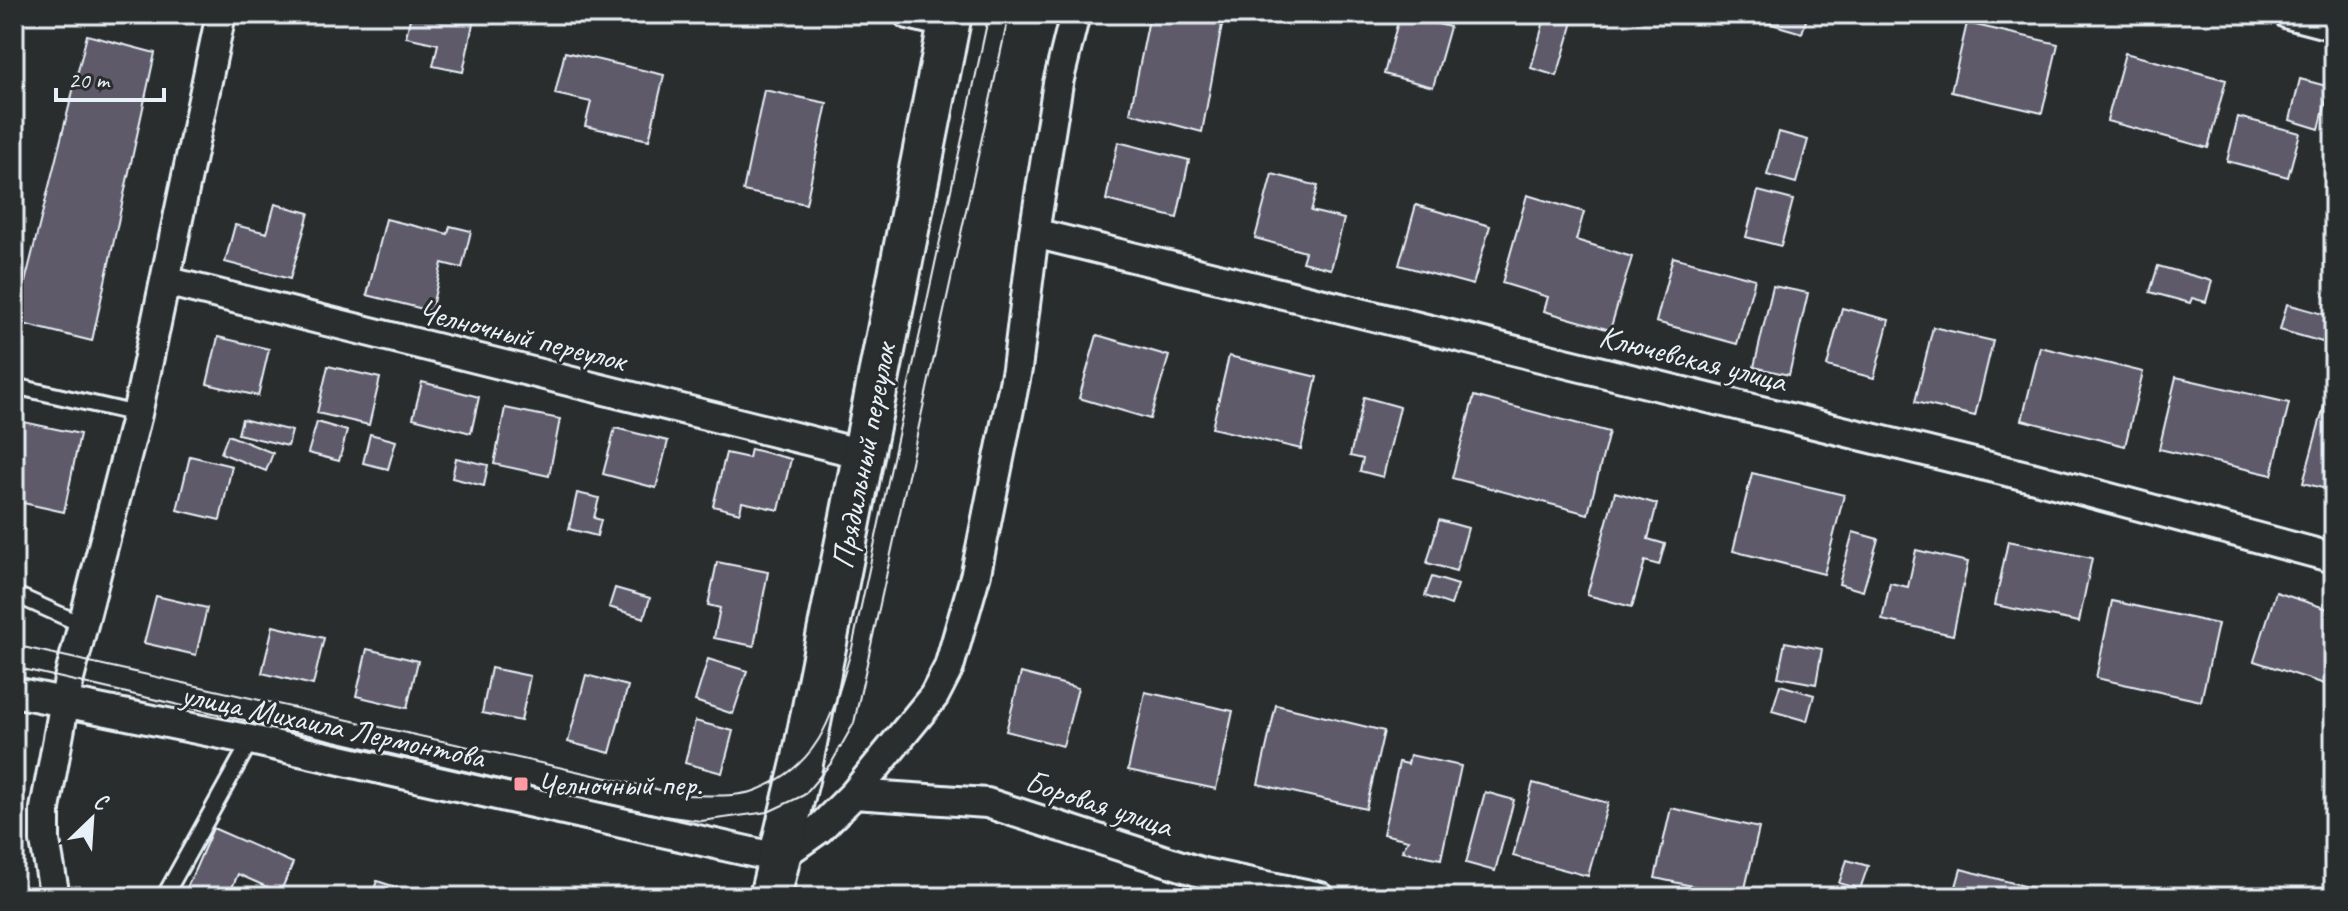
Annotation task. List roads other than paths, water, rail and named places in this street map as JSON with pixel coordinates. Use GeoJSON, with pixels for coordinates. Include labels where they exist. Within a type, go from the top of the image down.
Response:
{"type":"FeatureCollection","features":[{"type":"Feature","properties":{"kind":"street"},"geometry":{"type":"LineString","coordinates":[[55,897],[45,841],[45,809],[83,625],[137,414],[221,14]]}},
{"type":"Feature","properties":{"kind":"street"},"geometry":{"type":"LineString","coordinates":[[908,14],[950,19]]}},
{"type":"Feature","properties":{"kind":"street"},"geometry":{"type":"LineString","coordinates":[[778,858],[819,829],[854,794],[934,696],[949,667],[976,573],[1017,369],[1034,233],[1058,83],[1075,14]]}},
{"type":"Feature","properties":{"kind":"street"},"geometry":{"type":"LineString","coordinates":[[2288,14],[2334,26]]}},
{"type":"Feature","properties":{"kind":"street","name":"Прядильный переулок"},"geometry":{"type":"LineString","coordinates":[[770,897],[802,763],[950,19]]}},
{"type":"Feature","properties":{"kind":"street","name":"Ключевская улица"},"geometry":{"type":"LineString","coordinates":[[1034,233],[2035,478],[2334,558]]}},
{"type":"Feature","properties":{"kind":"street","name":"Челночный переулок"},"geometry":{"type":"LineString","coordinates":[[165,281],[863,454]]}},
{"type":"Feature","properties":{"kind":"street","name":"улица Михаила Лермонтова"},"geometry":{"type":"LineString","coordinates":[[14,692],[251,740],[778,858]]}},
{"type":"Feature","properties":{"kind":"street","name":"Боровая улица"},"geometry":{"type":"LineString","coordinates":[[854,794],[987,803],[1203,873],[1320,897]]}},
{"type":"Feature","properties":{"kind":"lane"},"geometry":{"type":"LineString","coordinates":[[14,386],[137,414]]}},
{"type":"Feature","properties":{"kind":"lane"},"geometry":{"type":"LineString","coordinates":[[14,594],[83,625]]}},
{"type":"Feature","properties":{"kind":"lane"},"geometry":{"type":"LineString","coordinates":[[164,897],[251,740]]}},
{"type":"Feature","properties":{"kind":"tram line"},"geometry":{"type":"LineString","coordinates":[[14,645],[683,795],[740,794],[780,779],[811,750],[822,732],[839,693],[852,648],[989,14]]}},
{"type":"Feature","properties":{"kind":"tram line"},"geometry":{"type":"LineString","coordinates":[[14,667],[656,815],[701,821],[768,812],[804,795],[832,762],[854,723],[1009,14]]}},
{"type":"Feature","properties":{"kind":"place","name":"Челночный пер."},"geometry":{"type":"Point","coordinates":[521,784]}}]}
